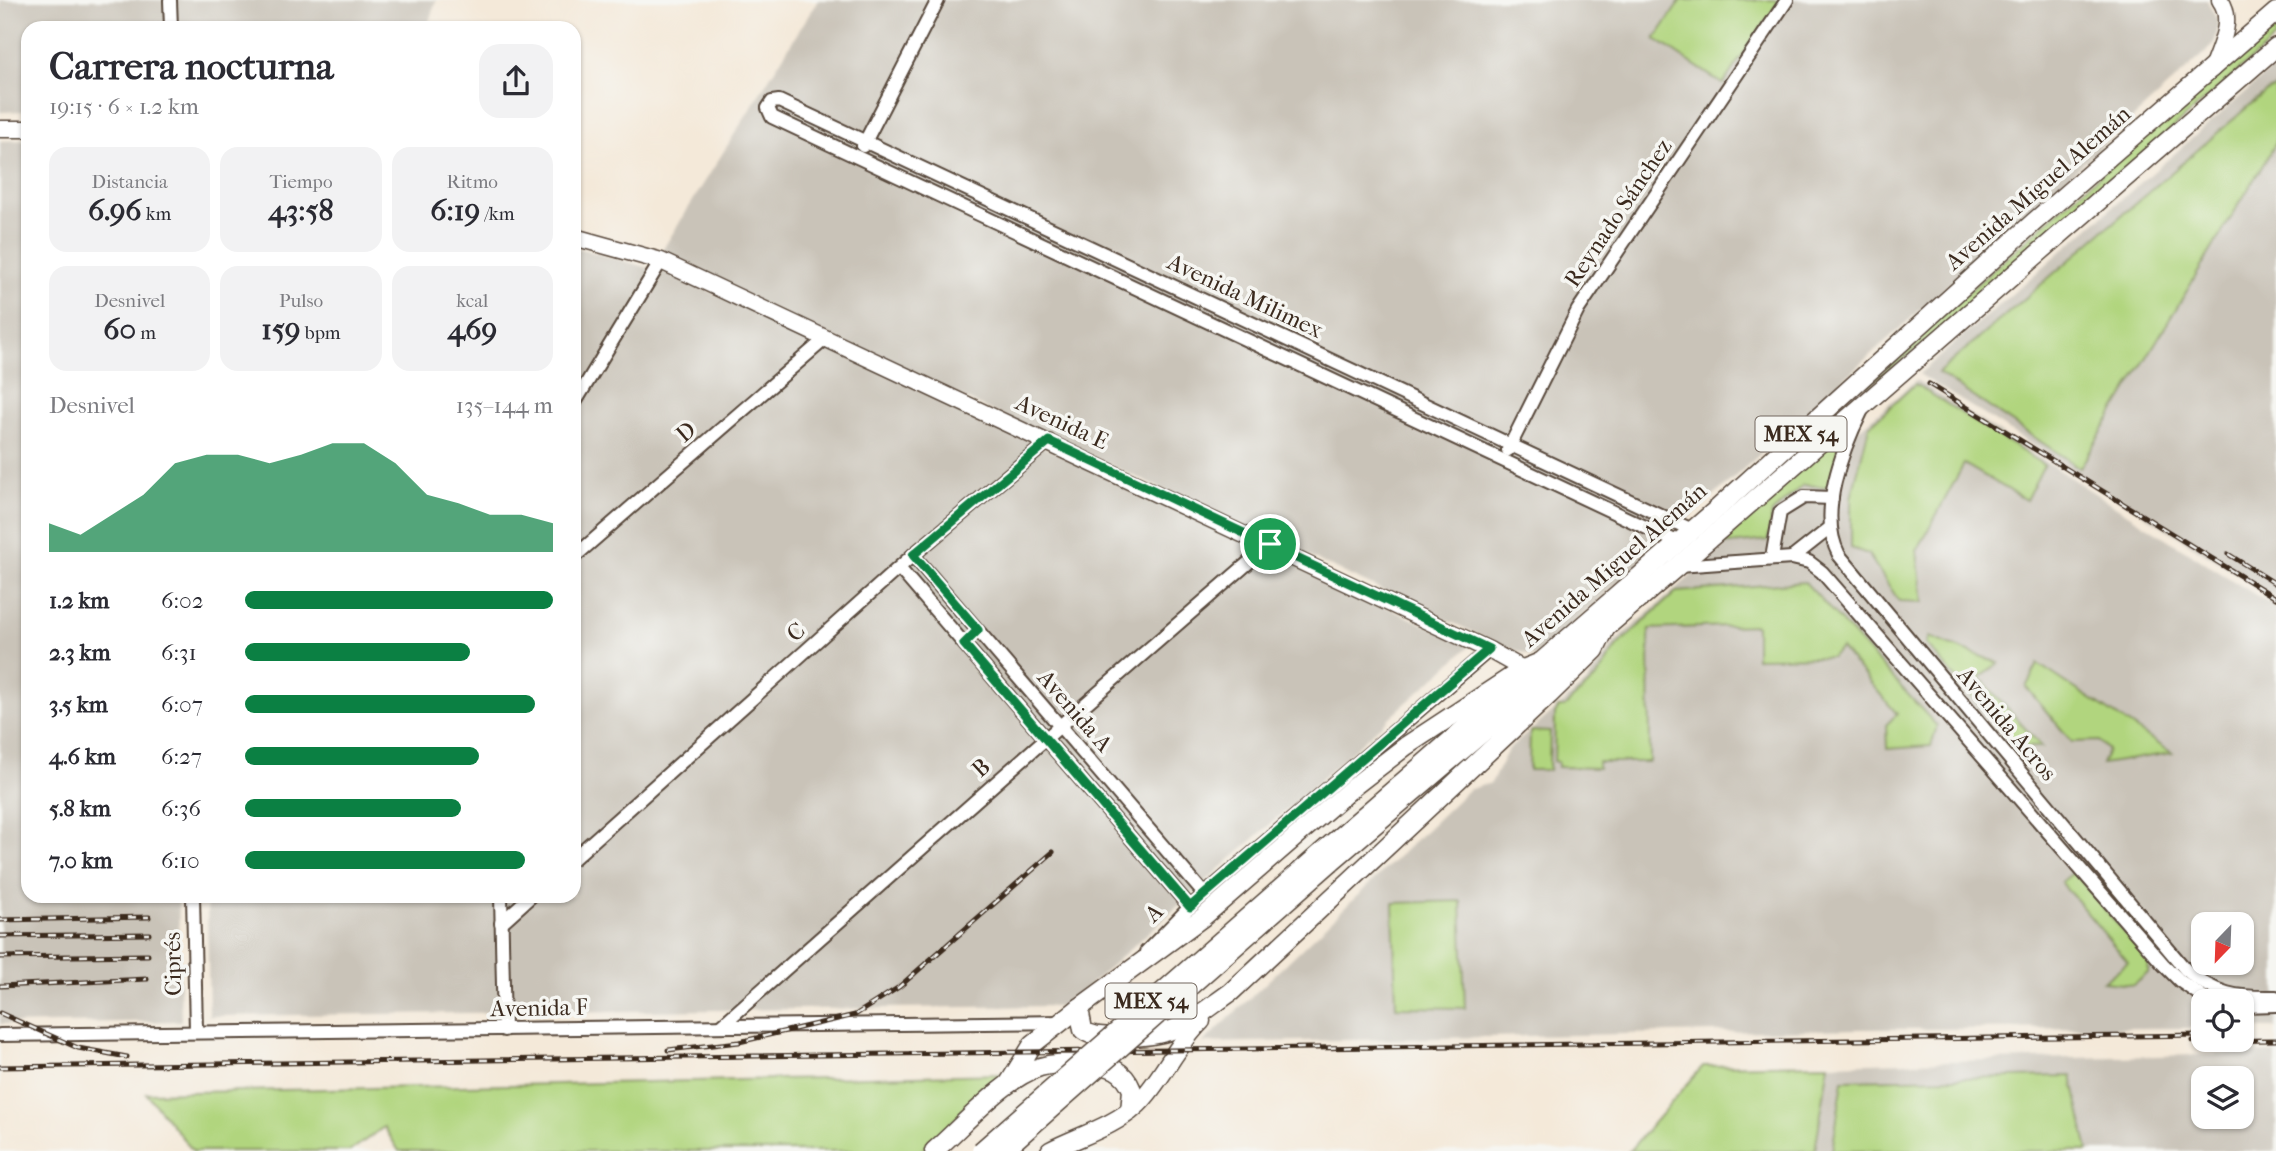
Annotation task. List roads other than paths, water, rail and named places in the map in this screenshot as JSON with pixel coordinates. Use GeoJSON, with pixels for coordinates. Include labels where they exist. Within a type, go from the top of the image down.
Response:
{"type":"FeatureCollection","features":[{"type":"Feature","properties":{"kind":"highway","name":"Avenida Miguel Alemán"},"geometry":{"type":"LineString","coordinates":[[1003,1151],[1542,661],[1692,530],[2034,222],[2276,12]]}},
{"type":"Feature","properties":{"kind":"highway","name":"Avenida Miguel Alemán"},"geometry":{"type":"LineString","coordinates":[[981,1151],[1326,857],[1678,566],[1867,399],[2268,60],[2276,47]]}},
{"type":"Feature","properties":{"kind":"highway"},"geometry":{"type":"LineString","coordinates":[[1050,1151],[1130,1111],[1144,1096],[1189,1032],[1549,695],[1595,650],[1606,627]]}},
{"type":"Feature","properties":{"kind":"highway"},"geometry":{"type":"LineString","coordinates":[[1007,1086],[1033,1044],[1058,1022],[1079,1016],[1136,963],[1203,916],[1353,787],[1406,746],[1522,669],[1542,661]]}},
{"type":"Feature","properties":{"kind":"highway"},"geometry":{"type":"LineString","coordinates":[[1079,1016],[1083,1030],[1097,1036],[1158,1036],[1186,1024],[1231,992]]}},
{"type":"Feature","properties":{"kind":"highway"},"geometry":{"type":"LineString","coordinates":[[934,1151],[1007,1086],[1047,1065],[1109,1066],[1117,1069],[1129,1082],[1133,1096],[1130,1111]]}},
{"type":"Feature","properties":{"kind":"main road"},"geometry":{"type":"LineString","coordinates":[[2212,69],[2227,23],[2226,10],[2220,0]]}},
{"type":"Feature","properties":{"kind":"main road"},"geometry":{"type":"LineString","coordinates":[[0,129],[21,129]]}},
{"type":"Feature","properties":{"kind":"main road","name":"Avenida E"},"geometry":{"type":"LineString","coordinates":[[581,239],[661,261],[1270,544],[1489,649],[1522,669]]}},
{"type":"Feature","properties":{"kind":"street"},"geometry":{"type":"LineString","coordinates":[[170,0],[171,21]]}},
{"type":"Feature","properties":{"kind":"street"},"geometry":{"type":"LineString","coordinates":[[858,156],[938,0]]}},
{"type":"Feature","properties":{"kind":"street","name":"Reynado Sánchez"},"geometry":{"type":"LineString","coordinates":[[1504,460],[1577,310],[1787,0]]}},
{"type":"Feature","properties":{"kind":"street","name":"Avenida Milimex"},"geometry":{"type":"LineString","coordinates":[[1677,542],[772,117],[768,108],[772,102],[779,101],[1692,530]]}},
{"type":"Feature","properties":{"kind":"street"},"geometry":{"type":"LineString","coordinates":[[581,392],[661,261]]}},
{"type":"Feature","properties":{"kind":"street","name":"D"},"geometry":{"type":"LineString","coordinates":[[581,551],[825,339]]}},
{"type":"Feature","properties":{"kind":"street","name":"Avenida Acros"},"geometry":{"type":"LineString","coordinates":[[1867,399],[1855,425],[1832,498],[1830,528],[1832,541],[1839,555],[2185,969],[2199,982],[2228,996],[2276,996]]}},
{"type":"Feature","properties":{"kind":"street","name":"C"},"geometry":{"type":"LineString","coordinates":[[581,852],[913,555],[1049,441]]}},
{"type":"Feature","properties":{"kind":"street"},"geometry":{"type":"LineString","coordinates":[[1772,558],[1780,512],[1804,497],[1832,498]]}},
{"type":"Feature","properties":{"kind":"street"},"geometry":{"type":"LineString","coordinates":[[1792,558],[1830,528]]}},
{"type":"Feature","properties":{"kind":"street","name":"B"},"geometry":{"type":"LineString","coordinates":[[721,1026],[1270,544]]}},
{"type":"Feature","properties":{"kind":"street","name":"Avenida A"},"geometry":{"type":"LineString","coordinates":[[913,555],[1205,895]]}},
{"type":"Feature","properties":{"kind":"street","name":"Avenida Acros"},"geometry":{"type":"LineString","coordinates":[[1678,566],[1792,558],[1809,562],[1822,572],[2163,964],[2192,989]]}},
{"type":"Feature","properties":{"kind":"street","name":"Avenida A"},"geometry":{"type":"LineString","coordinates":[[899,568],[1190,907]]}},
{"type":"Feature","properties":{"kind":"street"},"geometry":{"type":"LineString","coordinates":[[1867,623],[1884,608]]}},
{"type":"Feature","properties":{"kind":"street"},"geometry":{"type":"LineString","coordinates":[[964,644],[978,630]]}},
{"type":"Feature","properties":{"kind":"street"},"geometry":{"type":"LineString","coordinates":[[1899,660],[1916,647]]}},
{"type":"Feature","properties":{"kind":"street","name":"A"},"geometry":{"type":"LineString","coordinates":[[1136,963],[1190,907],[1489,649]]}},
{"type":"Feature","properties":{"kind":"street","name":"Ciprés"},"geometry":{"type":"LineString","coordinates":[[193,903],[196,1030]]}},
{"type":"Feature","properties":{"kind":"street"},"geometry":{"type":"LineString","coordinates":[[501,903],[504,1030]]}},
{"type":"Feature","properties":{"kind":"street"},"geometry":{"type":"LineString","coordinates":[[501,923],[523,903]]}},
{"type":"Feature","properties":{"kind":"street"},"geometry":{"type":"LineString","coordinates":[[2254,1006],[2276,1006]]}},
{"type":"Feature","properties":{"kind":"street","name":"Avenida F"},"geometry":{"type":"LineString","coordinates":[[0,1035],[196,1030],[504,1030],[1058,1022]]}},
{"type":"Feature","properties":{"kind":"street"},"geometry":{"type":"LineString","coordinates":[[1016,1023],[1033,1044]]}},
{"type":"Feature","properties":{"kind":"railway"},"geometry":{"type":"LineString","coordinates":[[1929,384],[2276,598]]}},
{"type":"Feature","properties":{"kind":"railway"},"geometry":{"type":"LineString","coordinates":[[2228,554],[2276,584]]}},
{"type":"Feature","properties":{"kind":"railway"},"geometry":{"type":"LineString","coordinates":[[668,1050],[739,1042],[855,1015],[899,987],[1053,852]]}},
{"type":"Feature","properties":{"kind":"railway"},"geometry":{"type":"LineString","coordinates":[[0,920],[149,917]]}},
{"type":"Feature","properties":{"kind":"railway"},"geometry":{"type":"LineString","coordinates":[[0,936],[149,934]]}},
{"type":"Feature","properties":{"kind":"railway"},"geometry":{"type":"LineString","coordinates":[[0,957],[148,955]]}},
{"type":"Feature","properties":{"kind":"railway"},"geometry":{"type":"LineString","coordinates":[[0,986],[147,979]]}},
{"type":"Feature","properties":{"kind":"railway"},"geometry":{"type":"LineString","coordinates":[[0,1013],[78,1048],[127,1057]]}},
{"type":"Feature","properties":{"kind":"railway"},"geometry":{"type":"LineString","coordinates":[[0,1067],[2191,1035]]}},
{"type":"Feature","properties":{"kind":"railway"},"geometry":{"type":"LineString","coordinates":[[2254,1040],[2276,1040]]}}]}
